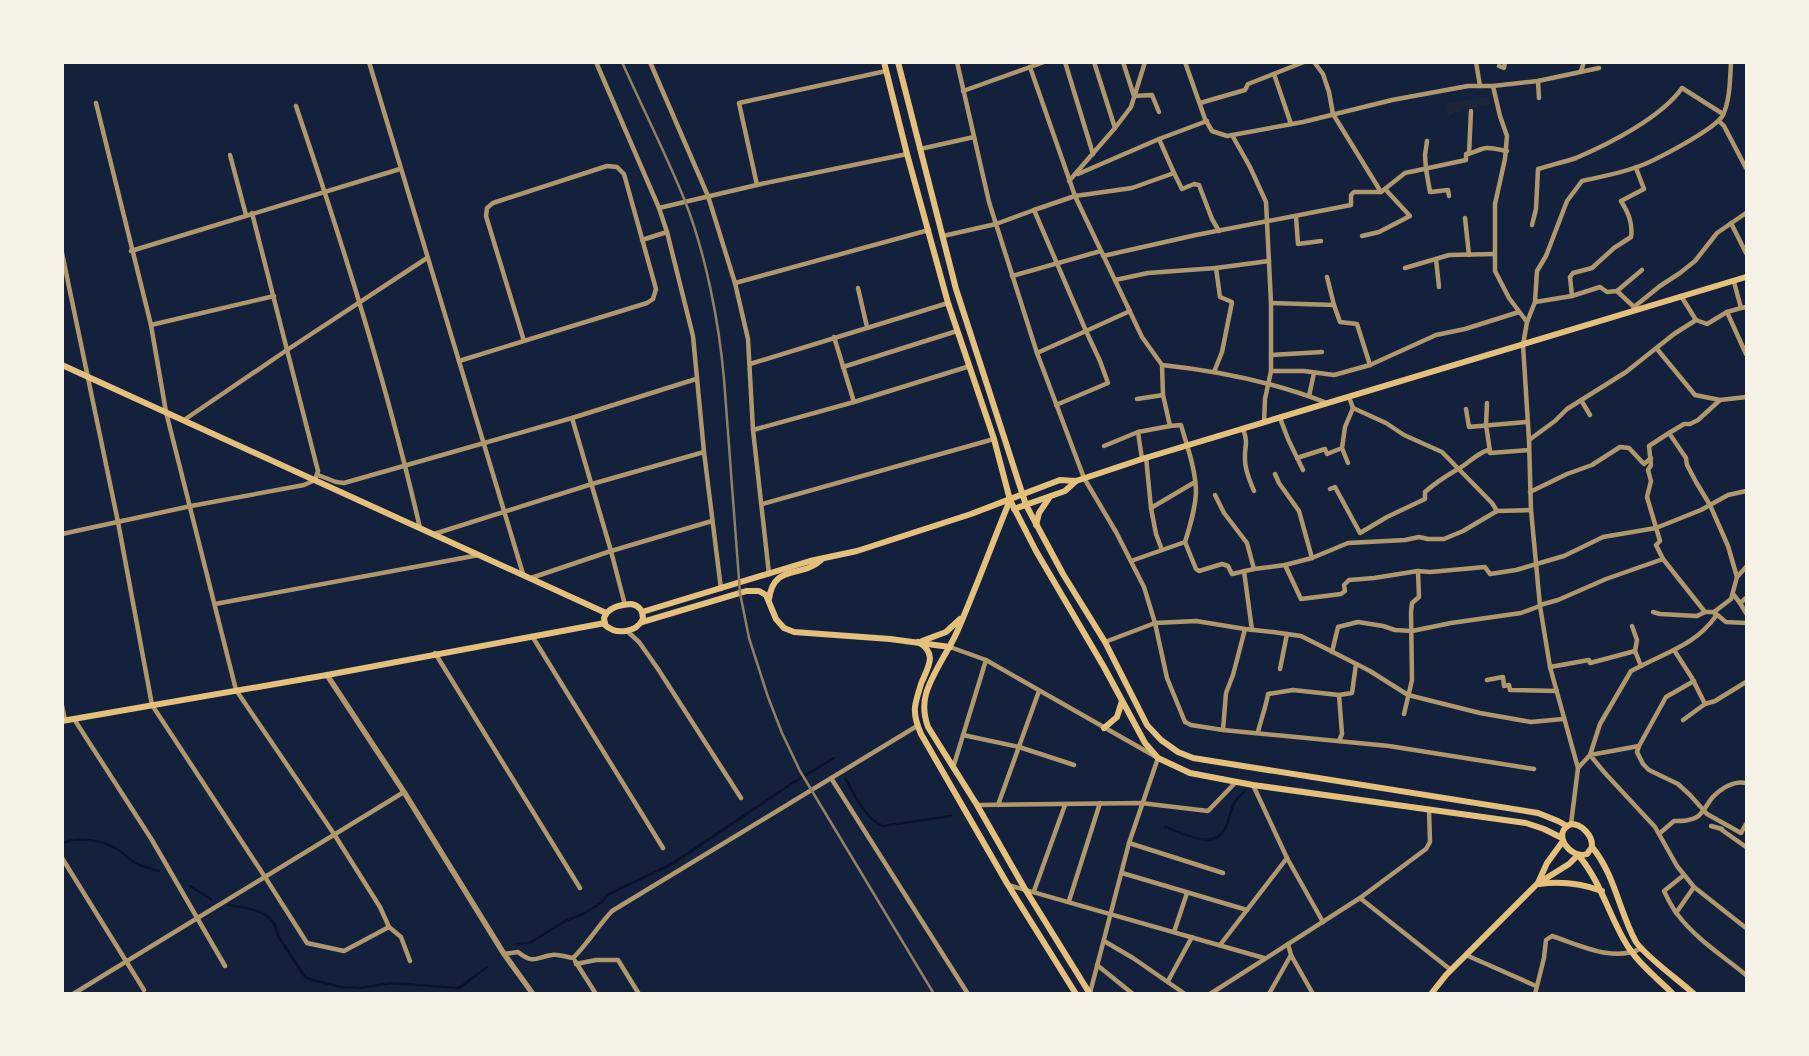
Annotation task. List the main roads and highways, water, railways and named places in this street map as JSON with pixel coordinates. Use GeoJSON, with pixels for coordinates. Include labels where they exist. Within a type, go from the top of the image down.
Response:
{"type":"FeatureCollection","features":[{"type":"Feature","properties":{"kind":"main road"},"geometry":{"type":"LineString","coordinates":[[884,62],[948,303],[994,438],[1010,500],[1036,551],[1145,743],[1158,758],[1190,773],[1254,785],[1526,823],[1544,829],[1563,839],[1572,851],[1578,855],[1594,876],[1623,940],[1632,954],[1674,994]]}},
{"type":"Feature","properties":{"kind":"main road"},"geometry":{"type":"LineString","coordinates":[[898,62],[956,289],[1022,495],[1036,525],[1104,642],[1147,725],[1178,752],[1193,758],[1548,816],[1569,825],[1579,826],[1592,839],[1592,847],[1587,854],[1578,855],[1568,864],[1537,884],[1451,970],[1431,994]]}},
{"type":"Feature","properties":{"kind":"main road"},"geometry":{"type":"LineString","coordinates":[[642,612],[810,561],[857,551],[933,527],[1060,480],[1076,481],[1144,458],[1633,309],[1734,282],[1746,277]]}},
{"type":"Feature","properties":{"kind":"main road"},"geometry":{"type":"LineString","coordinates":[[62,365],[316,477],[420,528],[606,613]]}},
{"type":"Feature","properties":{"kind":"main road"},"geometry":{"type":"LineString","coordinates":[[1014,509],[1070,489],[1076,481]]}},
{"type":"Feature","properties":{"kind":"main road"},"geometry":{"type":"LineString","coordinates":[[1036,525],[1039,513],[1050,497]]}},
{"type":"Feature","properties":{"kind":"main road"},"geometry":{"type":"LineString","coordinates":[[1010,500],[966,612],[950,648],[929,686],[924,705],[928,728],[977,805],[1025,889],[1090,993]]}},
{"type":"Feature","properties":{"kind":"main road"},"geometry":{"type":"LineString","coordinates":[[769,599],[772,585],[779,578],[811,567],[821,560]]}},
{"type":"Feature","properties":{"kind":"main road"},"geometry":{"type":"LineString","coordinates":[[1053,579],[1063,574]]}},
{"type":"Feature","properties":{"kind":"main road"},"geometry":{"type":"LineString","coordinates":[[642,622],[642,612],[634,605],[614,607],[606,613],[604,618],[605,623],[613,631],[627,630],[638,627],[642,622],[750,590],[759,591],[766,595],[776,620],[784,628],[794,632],[877,637],[950,648]]}},
{"type":"Feature","properties":{"kind":"main road"},"geometry":{"type":"LineString","coordinates":[[918,642],[932,639],[946,632],[966,612]]}},
{"type":"Feature","properties":{"kind":"main road"},"geometry":{"type":"LineString","coordinates":[[64,721],[327,675],[605,623]]}},
{"type":"Feature","properties":{"kind":"main road"},"geometry":{"type":"LineString","coordinates":[[918,642],[923,644],[929,652],[930,662],[921,684],[916,705],[917,726],[1008,885],[1076,994]]}},
{"type":"Feature","properties":{"kind":"main road"},"geometry":{"type":"LineString","coordinates":[[1104,728],[1118,718],[1122,701]]}},
{"type":"Feature","properties":{"kind":"main road"},"geometry":{"type":"LineString","coordinates":[[916,705],[924,705]]}},
{"type":"Feature","properties":{"kind":"main road"},"geometry":{"type":"LineString","coordinates":[[1537,884],[1563,839],[1562,833],[1569,825]]}},
{"type":"Feature","properties":{"kind":"main road"},"geometry":{"type":"LineString","coordinates":[[1592,847],[1604,863],[1637,943],[1694,994]]}},
{"type":"Feature","properties":{"kind":"main road"},"geometry":{"type":"LineString","coordinates":[[1537,884],[1570,883],[1586,885],[1602,891]]}},
{"type":"Feature","properties":{"kind":"waterway"},"geometry":{"type":"LineString","coordinates":[[517,944],[530,943],[565,921],[583,914],[601,903],[609,894],[672,864],[791,784],[834,758]]}},
{"type":"Feature","properties":{"kind":"waterway"},"geometry":{"type":"LineString","coordinates":[[845,778],[865,812],[883,826],[951,816]]}},
{"type":"Feature","properties":{"kind":"waterway"},"geometry":{"type":"LineString","coordinates":[[1165,827],[1200,839],[1216,838],[1222,833],[1227,824],[1235,802],[1246,790]]}},
{"type":"Feature","properties":{"kind":"waterway"},"geometry":{"type":"LineString","coordinates":[[62,844],[74,840],[103,843],[110,845],[137,864],[159,871]]}},
{"type":"Feature","properties":{"kind":"waterway"},"geometry":{"type":"LineString","coordinates":[[190,886],[211,899]]}},
{"type":"Feature","properties":{"kind":"waterway"},"geometry":{"type":"LineString","coordinates":[[229,905],[260,912],[267,916],[276,927],[278,936],[305,977],[341,987],[360,988],[391,983],[459,988],[487,967]]}},
{"type":"Feature","properties":{"kind":"railway"},"geometry":{"type":"LineString","coordinates":[[622,62],[685,201],[705,266],[722,357],[740,593],[749,638],[768,697],[800,771],[934,994]]}}]}
